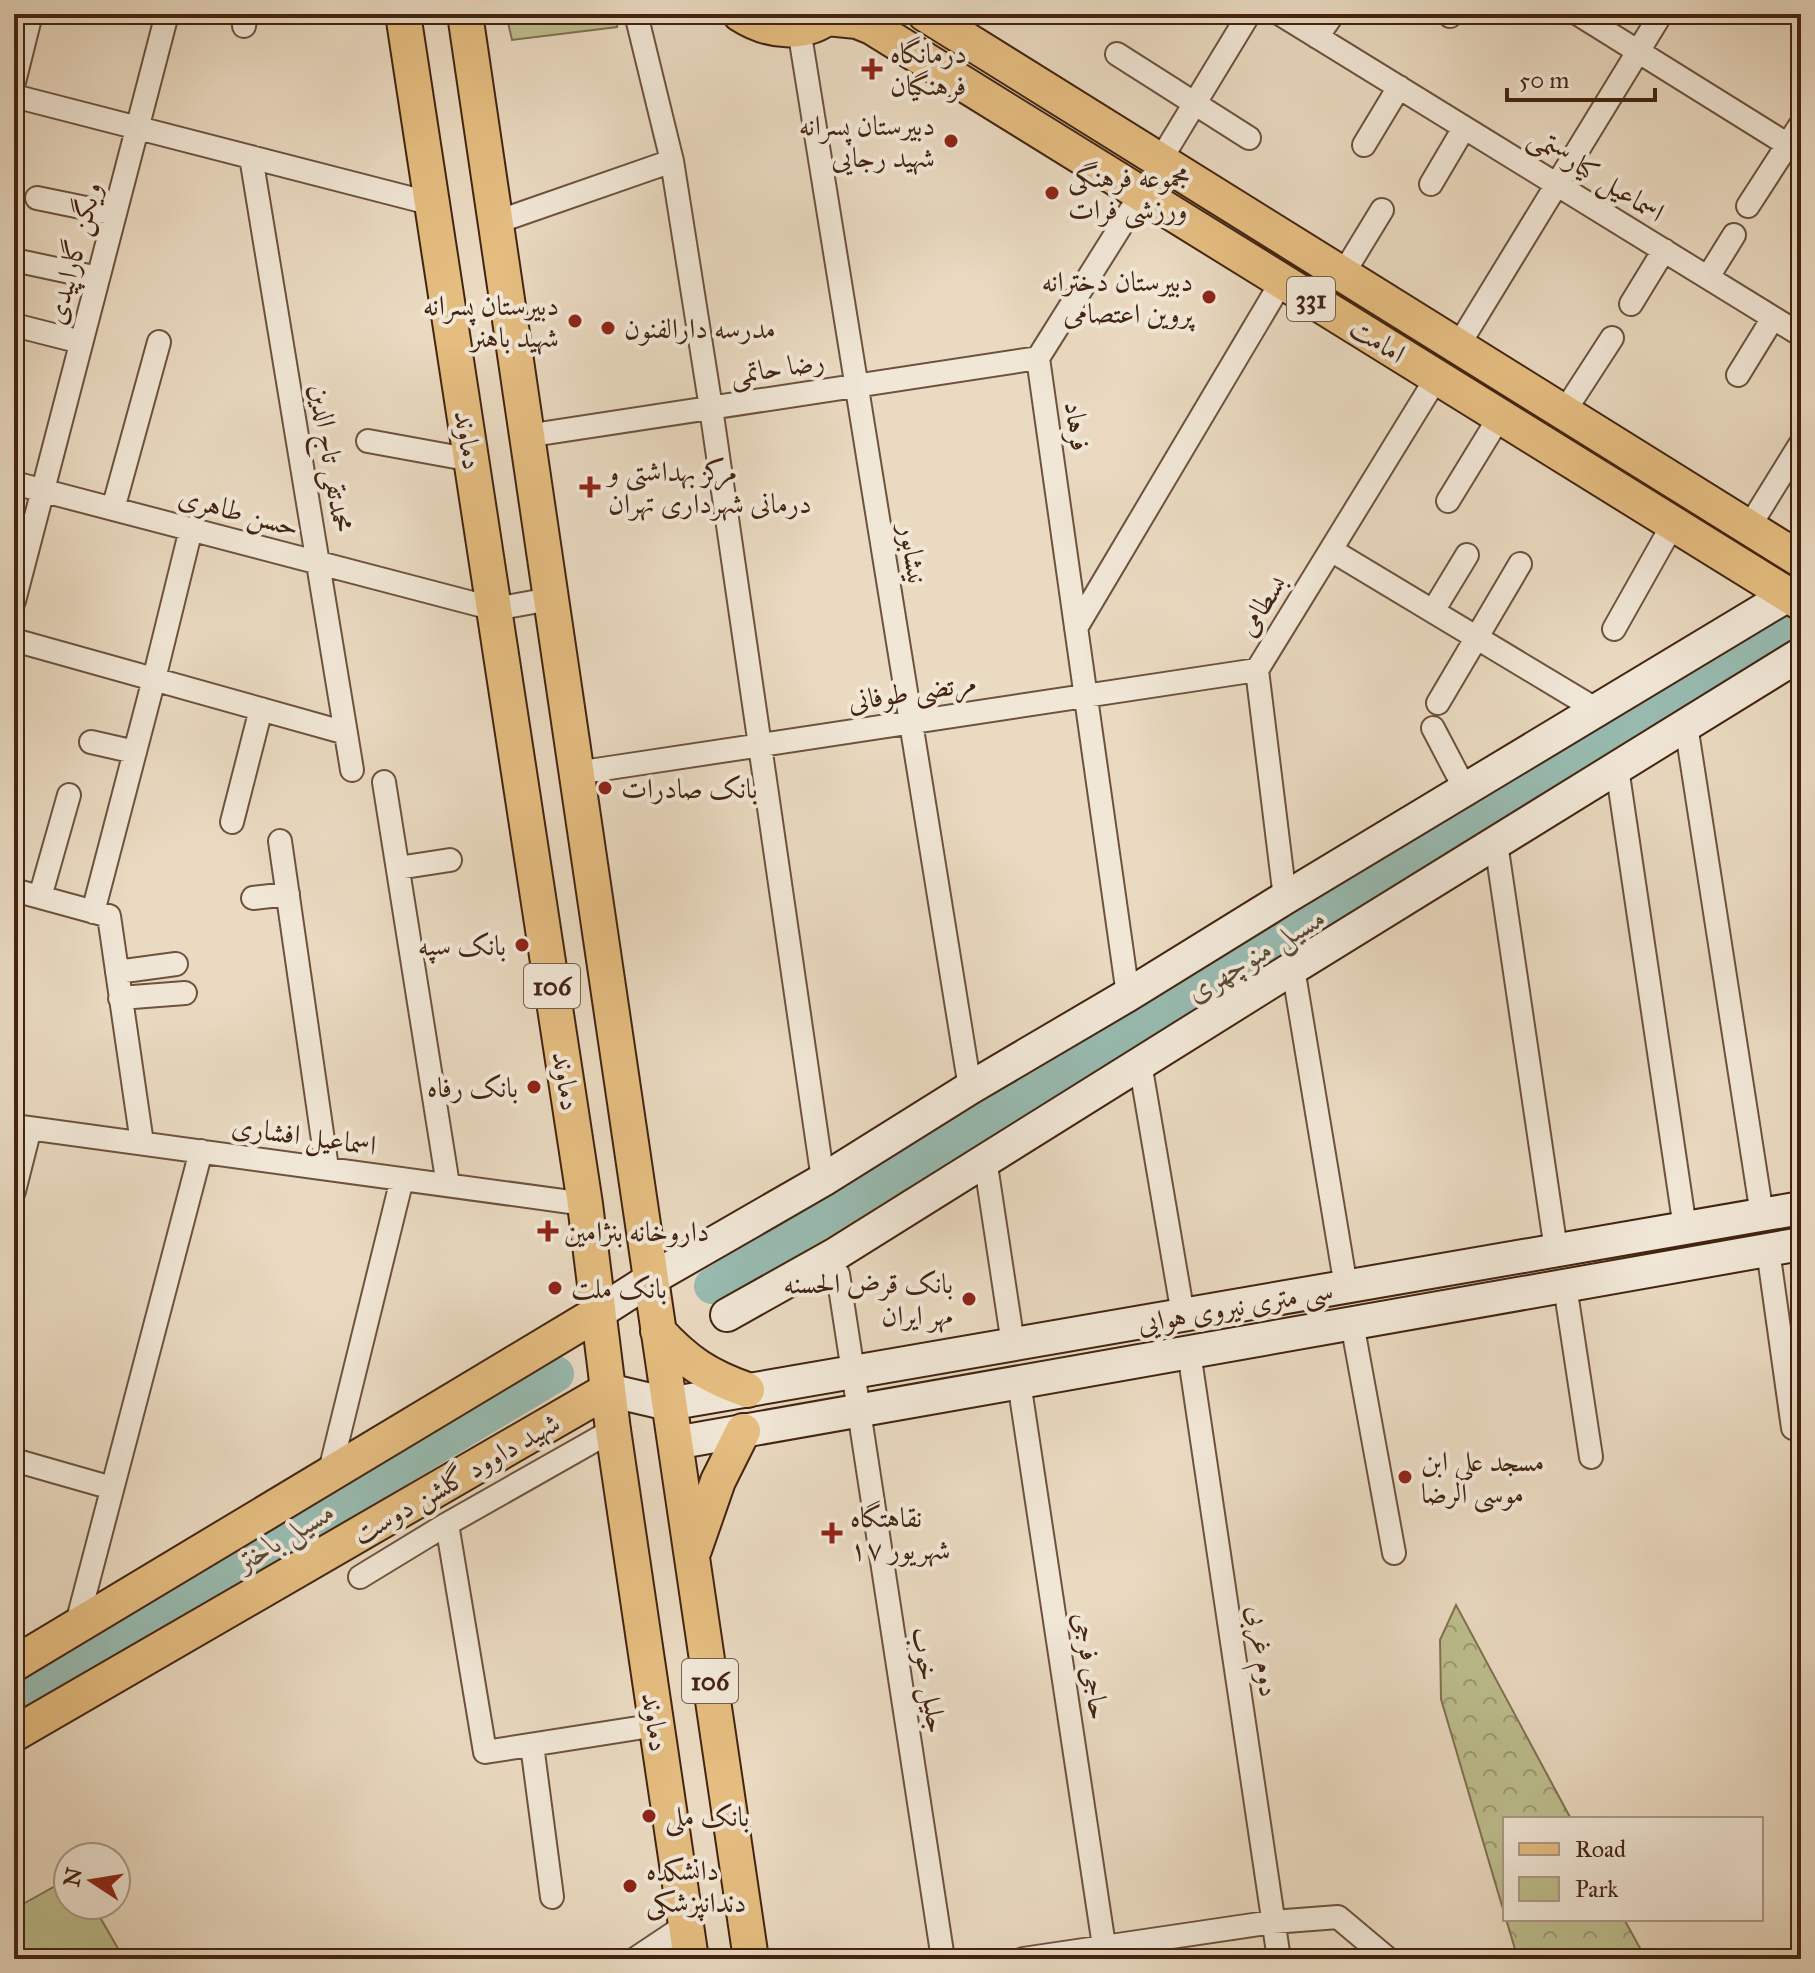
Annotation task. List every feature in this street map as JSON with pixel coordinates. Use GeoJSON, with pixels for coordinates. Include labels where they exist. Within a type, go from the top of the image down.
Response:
{"type":"FeatureCollection","features":[{"type":"Feature","properties":{"kind":"main road","name":"دماوند"},"geometry":{"type":"LineString","coordinates":[[403,14],[585,1204],[613,1430],[691,1959]]}},
{"type":"Feature","properties":{"kind":"main road","name":"دماوند"},"geometry":{"type":"LineString","coordinates":[[465,14],[651,1279]]}},
{"type":"Feature","properties":{"kind":"main road","name":"امامت"},"geometry":{"type":"LineString","coordinates":[[740,14],[754,23],[776,30],[819,20],[857,21],[872,27],[1793,598]]}},
{"type":"Feature","properties":{"kind":"main road","name":"امامت"},"geometry":{"type":"LineString","coordinates":[[925,14],[1801,560]]}},
{"type":"Feature","properties":{"kind":"main road"},"geometry":{"type":"LineString","coordinates":[[14,1664],[651,1279],[823,1180],[1465,789],[1793,598]]}},
{"type":"Feature","properties":{"kind":"main road"},"geometry":{"type":"LineString","coordinates":[[727,1315],[836,1264],[985,1159],[1801,654]]}},
{"type":"Feature","properties":{"kind":"main road","name":"سی متری نیروی هوایی"},"geometry":{"type":"LineString","coordinates":[[668,1404],[1801,1208]]}},
{"type":"Feature","properties":{"kind":"main road","name":"سی متری نیروی هوایی"},"geometry":{"type":"LineString","coordinates":[[675,1443],[1801,1244]]}},
{"type":"Feature","properties":{"kind":"main road","name":"106"},"geometry":{"type":"LineString","coordinates":[[651,1279],[751,1959]]}},
{"type":"Feature","properties":{"kind":"main road"},"geometry":{"type":"LineString","coordinates":[[658,1331],[698,1367],[719,1380],[747,1390]]}},
{"type":"Feature","properties":{"kind":"main road"},"geometry":{"type":"LineString","coordinates":[[608,1390],[668,1404]]}},
{"type":"Feature","properties":{"kind":"main road","name":"شهید داوود گلشن دوست"},"geometry":{"type":"LineString","coordinates":[[14,1734],[608,1390]]}},
{"type":"Feature","properties":{"kind":"main road"},"geometry":{"type":"LineString","coordinates":[[692,1558],[718,1481],[743,1431]]}},
{"type":"Feature","properties":{"kind":"street"},"geometry":{"type":"LineString","coordinates":[[14,82],[31,14]]}},
{"type":"Feature","properties":{"kind":"street","name":"ویگن گاراپیدی"},"geometry":{"type":"LineString","coordinates":[[14,601],[167,14]]}},
{"type":"Feature","properties":{"kind":"street"},"geometry":{"type":"LineString","coordinates":[[636,14],[672,161],[823,1180]]}},
{"type":"Feature","properties":{"kind":"street"},"geometry":{"type":"LineString","coordinates":[[1161,159],[1249,14]]}},
{"type":"Feature","properties":{"kind":"street","name":"اسماعیل کیارستمی"},"geometry":{"type":"LineString","coordinates":[[1280,14],[1801,335]]}},
{"type":"Feature","properties":{"kind":"street"},"geometry":{"type":"LineString","coordinates":[[1317,37],[1333,14]]}},
{"type":"Feature","properties":{"kind":"street"},"geometry":{"type":"LineString","coordinates":[[1578,14],[1795,149]]}},
{"type":"Feature","properties":{"kind":"street"},"geometry":{"type":"LineString","coordinates":[[1458,346],[1661,14]]}},
{"type":"Feature","properties":{"kind":"street","name":"نیشابور"},"geometry":{"type":"LineString","coordinates":[[819,20],[857,386],[970,1088]]}},
{"type":"Feature","properties":{"kind":"street"},"geometry":{"type":"LineString","coordinates":[[1117,54],[1249,138]]}},
{"type":"Feature","properties":{"kind":"street"},"geometry":{"type":"LineString","coordinates":[[1364,145],[1399,87]]}},
{"type":"Feature","properties":{"kind":"street"},"geometry":{"type":"LineString","coordinates":[[14,96],[433,204]]}},
{"type":"Feature","properties":{"kind":"street"},"geometry":{"type":"LineString","coordinates":[[1748,206],[1795,149],[1801,124]]}},
{"type":"Feature","properties":{"kind":"street"},"geometry":{"type":"LineString","coordinates":[[1431,184],[1464,128]]}},
{"type":"Feature","properties":{"kind":"street","name":"محمدتقی تاج الدین"},"geometry":{"type":"LineString","coordinates":[[251,157],[352,770]]}},
{"type":"Feature","properties":{"kind":"street"},"geometry":{"type":"LineString","coordinates":[[494,223],[672,161]]}},
{"type":"Feature","properties":{"kind":"street"},"geometry":{"type":"LineString","coordinates":[[1038,358],[1141,194]]}},
{"type":"Feature","properties":{"kind":"street"},"geometry":{"type":"LineString","coordinates":[[37,198],[115,214]]}},
{"type":"Feature","properties":{"kind":"street"},"geometry":{"type":"LineString","coordinates":[[1343,274],[1382,210]]}},
{"type":"Feature","properties":{"kind":"street"},"geometry":{"type":"LineString","coordinates":[[1708,277],[1734,235]]}},
{"type":"Feature","properties":{"kind":"street"},"geometry":{"type":"LineString","coordinates":[[1631,304],[1664,250]]}},
{"type":"Feature","properties":{"kind":"street"},"geometry":{"type":"LineString","coordinates":[[14,260],[98,278]]}},
{"type":"Feature","properties":{"kind":"street"},"geometry":{"type":"LineString","coordinates":[[1076,628],[1282,281]]}},
{"type":"Feature","properties":{"kind":"street"},"geometry":{"type":"LineString","coordinates":[[1738,375],[1773,318]]}},
{"type":"Feature","properties":{"kind":"street"},"geometry":{"type":"LineString","coordinates":[[14,325],[81,342]]}},
{"type":"Feature","properties":{"kind":"street"},"geometry":{"type":"LineString","coordinates":[[1564,412],[1612,338]]}},
{"type":"Feature","properties":{"kind":"street"},"geometry":{"type":"LineString","coordinates":[[113,509],[159,342]]}},
{"type":"Feature","properties":{"kind":"street","name":"رضا حاتمی"},"geometry":{"type":"LineString","coordinates":[[526,436],[1038,358]]}},
{"type":"Feature","properties":{"kind":"street","name":"فرهاد"},"geometry":{"type":"LineString","coordinates":[[1038,358],[1128,995]]}},
{"type":"Feature","properties":{"kind":"street","name":"بسطامی"},"geometry":{"type":"LineString","coordinates":[[1285,898],[1257,670],[1437,377]]}},
{"type":"Feature","properties":{"kind":"street"},"geometry":{"type":"LineString","coordinates":[[1448,501],[1500,416]]}},
{"type":"Feature","properties":{"kind":"street"},"geometry":{"type":"LineString","coordinates":[[368,441],[472,460]]}},
{"type":"Feature","properties":{"kind":"street"},"geometry":{"type":"LineString","coordinates":[[1749,527],[1801,443]]}},
{"type":"Feature","properties":{"kind":"street","name":"حسن طاهری"},"geometry":{"type":"LineString","coordinates":[[14,483],[495,609]]}},
{"type":"Feature","properties":{"kind":"street"},"geometry":{"type":"LineString","coordinates":[[1614,629],[1673,524]]}},
{"type":"Feature","properties":{"kind":"street"},"geometry":{"type":"LineString","coordinates":[[142,1143],[117,972],[101,914],[135,752],[191,529]]}},
{"type":"Feature","properties":{"kind":"street"},"geometry":{"type":"LineString","coordinates":[[1331,550],[1597,710]]}},
{"type":"Feature","properties":{"kind":"street"},"geometry":{"type":"LineString","coordinates":[[1433,611],[1467,555]]}},
{"type":"Feature","properties":{"kind":"street"},"geometry":{"type":"LineString","coordinates":[[1438,703],[1520,564]]}},
{"type":"Feature","properties":{"kind":"street"},"geometry":{"type":"LineString","coordinates":[[495,609],[550,599]]}},
{"type":"Feature","properties":{"kind":"street"},"geometry":{"type":"LineString","coordinates":[[14,640],[346,733]]}},
{"type":"Feature","properties":{"kind":"street","name":"مرتضی طوفانی"},"geometry":{"type":"LineString","coordinates":[[576,773],[1257,670]]}},
{"type":"Feature","properties":{"kind":"street"},"geometry":{"type":"LineString","coordinates":[[232,822],[261,709]]}},
{"type":"Feature","properties":{"kind":"street"},"geometry":{"type":"LineString","coordinates":[[1686,725],[1762,1215]]}},
{"type":"Feature","properties":{"kind":"street"},"geometry":{"type":"LineString","coordinates":[[1433,728],[1465,789]]}},
{"type":"Feature","properties":{"kind":"street"},"geometry":{"type":"LineString","coordinates":[[91,742],[135,752]]}},
{"type":"Feature","properties":{"kind":"street"},"geometry":{"type":"LineString","coordinates":[[1617,768],[1685,1228]]}},
{"type":"Feature","properties":{"kind":"street"},"geometry":{"type":"LineString","coordinates":[[384,782],[448,1185]]}},
{"type":"Feature","properties":{"kind":"street"},"geometry":{"type":"LineString","coordinates":[[40,897],[69,795]]}},
{"type":"Feature","properties":{"kind":"street"},"geometry":{"type":"LineString","coordinates":[[280,841],[327,1168]]}},
{"type":"Feature","properties":{"kind":"street"},"geometry":{"type":"LineString","coordinates":[[1496,843],[1556,1250]]}},
{"type":"Feature","properties":{"kind":"street"},"geometry":{"type":"LineString","coordinates":[[398,868],[450,860]]}},
{"type":"Feature","properties":{"kind":"street"},"geometry":{"type":"LineString","coordinates":[[14,890],[101,914]]}},
{"type":"Feature","properties":{"kind":"street"},"geometry":{"type":"LineString","coordinates":[[253,898],[288,894]]}},
{"type":"Feature","properties":{"kind":"street"},"geometry":{"type":"LineString","coordinates":[[117,972],[176,964]]}},
{"type":"Feature","properties":{"kind":"street"},"geometry":{"type":"LineString","coordinates":[[1293,968],[1346,1287]]}},
{"type":"Feature","properties":{"kind":"street"},"geometry":{"type":"LineString","coordinates":[[120,998],[185,993]]}},
{"type":"Feature","properties":{"kind":"street"},"geometry":{"type":"LineString","coordinates":[[1140,1063],[1183,1315]]}},
{"type":"Feature","properties":{"kind":"street"},"geometry":{"type":"LineString","coordinates":[[14,1191],[22,1127]]}},
{"type":"Feature","properties":{"kind":"street","name":"اسماعیل افشاری"},"geometry":{"type":"LineString","coordinates":[[22,1127],[585,1204]]}},
{"type":"Feature","properties":{"kind":"street"},"geometry":{"type":"LineString","coordinates":[[76,1627],[201,1151]]}},
{"type":"Feature","properties":{"kind":"street"},"geometry":{"type":"LineString","coordinates":[[985,1159],[1013,1344]]}},
{"type":"Feature","properties":{"kind":"street"},"geometry":{"type":"LineString","coordinates":[[329,1475],[402,1179]]}},
{"type":"Feature","properties":{"kind":"street"},"geometry":{"type":"LineString","coordinates":[[1768,1250],[1793,1428]]}},
{"type":"Feature","properties":{"kind":"street","name":"جلیل خوب"},"geometry":{"type":"LineString","coordinates":[[836,1264],[943,1959]]}},
{"type":"Feature","properties":{"kind":"street"},"geometry":{"type":"LineString","coordinates":[[1565,1286],[1591,1457]]}},
{"type":"Feature","properties":{"kind":"street"},"geometry":{"type":"LineString","coordinates":[[1352,1323],[1394,1553]]}},
{"type":"Feature","properties":{"kind":"street","name":"دوم غربی"},"geometry":{"type":"LineString","coordinates":[[1189,1352],[1279,1959]]}},
{"type":"Feature","properties":{"kind":"street","name":"حاجی فرجی"},"geometry":{"type":"LineString","coordinates":[[1019,1382],[1105,1952]]}},
{"type":"Feature","properties":{"kind":"street"},"geometry":{"type":"LineString","coordinates":[[360,1577],[613,1430]]}},
{"type":"Feature","properties":{"kind":"street"},"geometry":{"type":"LineString","coordinates":[[14,1460],[112,1488]]}},
{"type":"Feature","properties":{"kind":"street"},"geometry":{"type":"LineString","coordinates":[[447,1524],[485,1752],[657,1725]]}},
{"type":"Feature","properties":{"kind":"street"},"geometry":{"type":"LineString","coordinates":[[532,1745],[552,1897]]}},
{"type":"Feature","properties":{"kind":"street"},"geometry":{"type":"LineString","coordinates":[[1023,1959],[1105,1952],[1273,1922],[1338,1917],[1388,1959]]}},
{"type":"Feature","properties":{"kind":"street"},"geometry":{"type":"LineString","coordinates":[[635,1959],[686,1925]]}},
{"type":"Feature","properties":{"kind":"green space"},"geometry":{"type":"Polygon","coordinates":[[[506,14],[619,14],[617,27],[512,40],[506,14]]]}},
{"type":"Feature","properties":{"kind":"green space"},"geometry":{"type":"Polygon","coordinates":[[[913,1146],[927,1172],[870,1217],[714,1303],[704,1274],[913,1146]]]}},
{"type":"Feature","properties":{"kind":"green space"},"geometry":{"type":"Polygon","coordinates":[[[1456,1605],[1570,1817],[1503,1817],[1503,1909],[1441,1699],[1440,1640],[1456,1605]]]}},
{"type":"Feature","properties":{"kind":"green space"},"geometry":{"type":"Polygon","coordinates":[[[52,1888],[52,1921],[102,1921],[124,1959],[14,1959],[14,1909],[52,1888]]]}},
{"type":"Feature","properties":{"kind":"green space"},"geometry":{"type":"Polygon","coordinates":[[[1507,1921],[1625,1921],[1646,1959],[1518,1959],[1507,1921]]]}},
{"type":"Feature","properties":{"kind":"waterway","name":"مسیل منوچهری"},"geometry":{"type":"LineString","coordinates":[[712,1286],[1801,622]]}},
{"type":"Feature","properties":{"kind":"waterway","name":"مسیل باختر"},"geometry":{"type":"LineString","coordinates":[[14,1699],[556,1374]]}},
{"type":"Feature","properties":{"kind":"place","name":"درمانگاه فرهنگیان"},"geometry":{"type":"Point","coordinates":[872,69]}},
{"type":"Feature","properties":{"kind":"place","name":"دبیرستان پسرانه شهید رجایی"},"geometry":{"type":"Point","coordinates":[951,141]}},
{"type":"Feature","properties":{"kind":"place","name":"مجموعه فرهنگی ورزشی فرات"},"geometry":{"type":"Point","coordinates":[1052,193]}},
{"type":"Feature","properties":{"kind":"place","name":"دبیرستان دخترانه پروین اعتصامی"},"geometry":{"type":"Point","coordinates":[1209,297]}},
{"type":"Feature","properties":{"kind":"place","name":"دبیرستان پسرانه شهید باهنر"},"geometry":{"type":"Point","coordinates":[575,321]}},
{"type":"Feature","properties":{"kind":"place","name":"مدرسه دارالفنون"},"geometry":{"type":"Point","coordinates":[608,328]}},
{"type":"Feature","properties":{"kind":"place","name":"مرکز بهداشتی و درمانی شهرداری تهران"},"geometry":{"type":"Point","coordinates":[590,487]}},
{"type":"Feature","properties":{"kind":"place","name":"بانک صادرات"},"geometry":{"type":"Point","coordinates":[605,788]}},
{"type":"Feature","properties":{"kind":"place","name":"بانک سپه"},"geometry":{"type":"Point","coordinates":[522,945]}},
{"type":"Feature","properties":{"kind":"place","name":"بانک رفاه"},"geometry":{"type":"Point","coordinates":[534,1087]}},
{"type":"Feature","properties":{"kind":"place","name":"داروخانه بنژامین"},"geometry":{"type":"Point","coordinates":[548,1231]}},
{"type":"Feature","properties":{"kind":"place","name":"بانک ملت"},"geometry":{"type":"Point","coordinates":[555,1288]}},
{"type":"Feature","properties":{"kind":"place","name":"بانک قرض الحسنه مهر ایران"},"geometry":{"type":"Point","coordinates":[969,1299]}},
{"type":"Feature","properties":{"kind":"place","name":"مسجد علی ابن موسی الرضا"},"geometry":{"type":"Point","coordinates":[1405,1477]}},
{"type":"Feature","properties":{"kind":"place","name":"نقاهتگاه ۱۷ شهریور"},"geometry":{"type":"Point","coordinates":[832,1533]}},
{"type":"Feature","properties":{"kind":"place","name":"بانک ملی"},"geometry":{"type":"Point","coordinates":[649,1816]}},
{"type":"Feature","properties":{"kind":"place","name":"دانشکده دندانپزشکی"},"geometry":{"type":"Point","coordinates":[630,1886]}}]}
